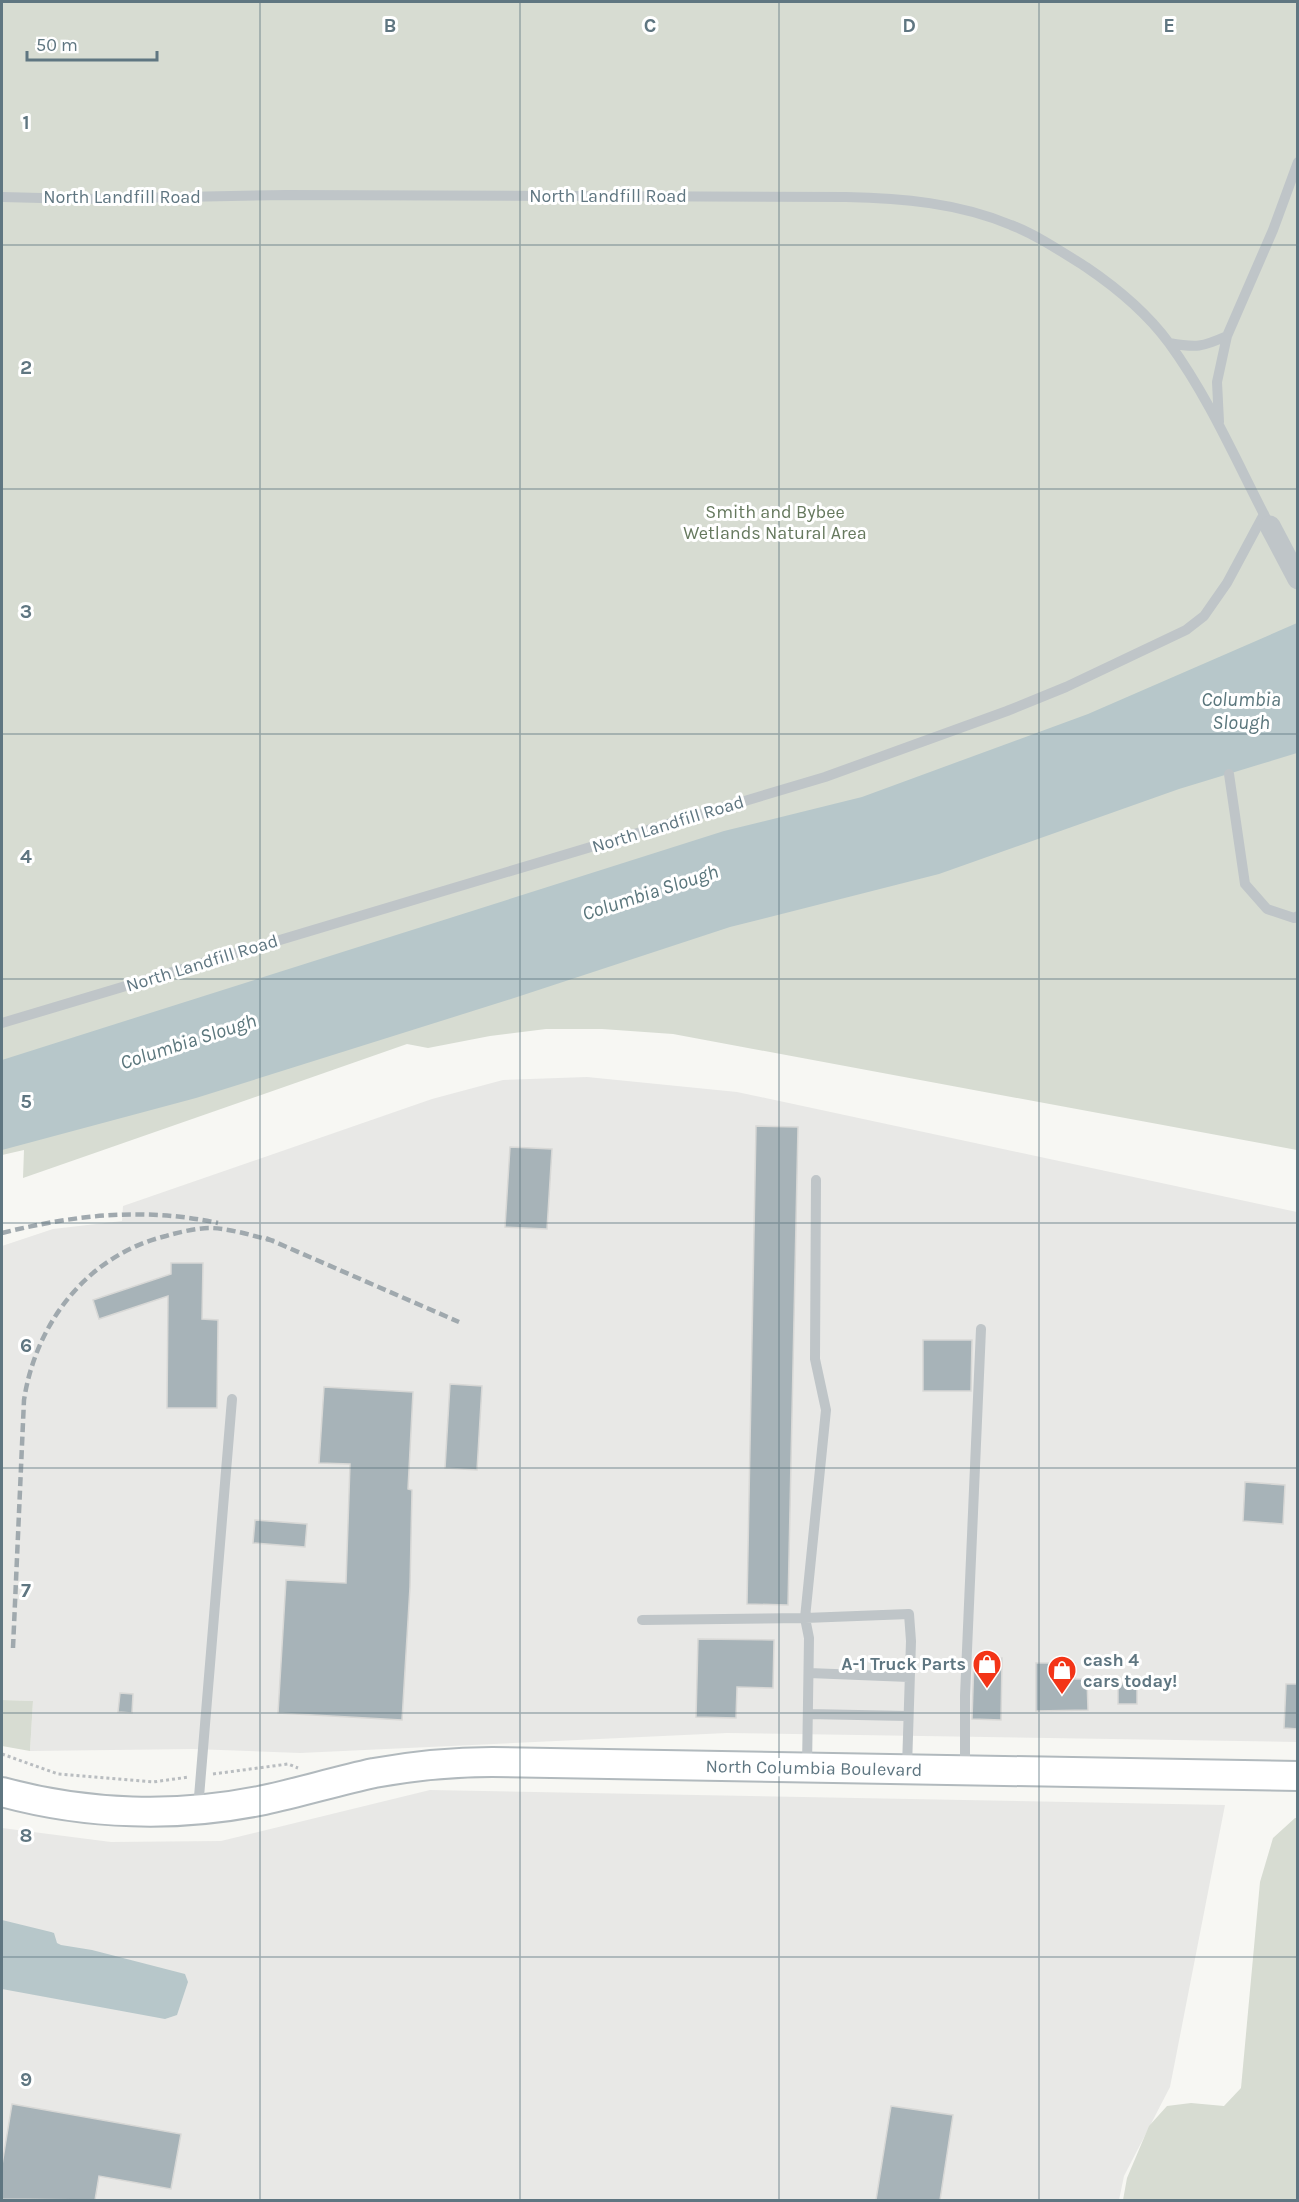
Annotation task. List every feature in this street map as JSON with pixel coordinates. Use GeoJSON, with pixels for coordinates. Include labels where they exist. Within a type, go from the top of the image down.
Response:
{"type":"FeatureCollection","features":[{"type":"Feature","properties":{"kind":"main road","name":"North Columbia Boulevard"},"geometry":{"type":"LineString","coordinates":[[2,1792],[40,1802],[109,1810],[198,1810],[263,1800],[333,1782],[412,1767],[466,1762],[1298,1776]]}},
{"type":"Feature","properties":{"kind":"main road"},"geometry":{"type":"LineString","coordinates":[[2,1812],[40,1802]]}},
{"type":"Feature","properties":{"kind":"street","name":"North Landfill Road"},"geometry":{"type":"LineString","coordinates":[[1267,520],[1298,579]]}},
{"type":"Feature","properties":{"kind":"lane","name":"North Landfill Road"},"geometry":{"type":"LineString","coordinates":[[1220,425],[1217,382],[1227,336],[1273,230],[1298,162]]}},
{"type":"Feature","properties":{"kind":"lane","name":"North Landfill Road"},"geometry":{"type":"LineString","coordinates":[[2,196],[80,199],[286,195],[895,198],[963,210],[1011,224],[1048,244],[1104,279],[1145,314],[1169,343],[1220,425],[1267,520],[1204,616],[1186,630],[1066,687],[1007,711],[825,777],[2,1023]]}},
{"type":"Feature","properties":{"kind":"lane"},"geometry":{"type":"LineString","coordinates":[[1169,343],[1195,347],[1207,345],[1227,336]]}},
{"type":"Feature","properties":{"kind":"lane"},"geometry":{"type":"LineString","coordinates":[[1229,774],[1245,884],[1267,909],[1294,918],[1298,916]]}},
{"type":"Feature","properties":{"kind":"lane"},"geometry":{"type":"LineString","coordinates":[[807,1767],[809,1638],[805,1618],[826,1410],[816,1359],[816,1180]]}},
{"type":"Feature","properties":{"kind":"lane"},"geometry":{"type":"LineString","coordinates":[[964,1770],[965,1696],[981,1329]]}},
{"type":"Feature","properties":{"kind":"lane"},"geometry":{"type":"LineString","coordinates":[[198,1810],[232,1399]]}},
{"type":"Feature","properties":{"kind":"lane"},"geometry":{"type":"LineString","coordinates":[[642,1620],[909,1614],[907,1769]]}},
{"type":"Feature","properties":{"kind":"lane"},"geometry":{"type":"LineString","coordinates":[[809,1673],[909,1677]]}},
{"type":"Feature","properties":{"kind":"lane"},"geometry":{"type":"LineString","coordinates":[[808,1714],[908,1716]]}},
{"type":"Feature","properties":{"kind":"path"},"geometry":{"type":"LineString","coordinates":[[2,1754],[58,1774],[153,1782],[288,1764],[333,1782]]}},
{"type":"Feature","properties":{"kind":"shaded area"},"geometry":{"type":"Polygon","coordinates":[[[587,1077],[737,1092],[1297,1212],[1297,1742],[727,1733],[300,1753],[193,1749],[30,1751],[33,1701],[2,1700],[2,1246],[53,1229],[122,1221],[123,1206],[432,1099],[503,1080],[587,1077]]]}},
{"type":"Feature","properties":{"kind":"shaded area"},"geometry":{"type":"Polygon","coordinates":[[[430,1790],[1225,1805],[1170,2087],[1124,2176],[1119,2200],[2,2200],[2,1828],[111,1842],[221,1841],[430,1790]]]}},
{"type":"Feature","properties":{"kind":"green space","name":"Smith and Bybee Wetlands Natural Area"},"geometry":{"type":"Polygon","coordinates":[[[2,2],[1297,2],[1297,1150],[673,1034],[602,1029],[546,1029],[490,1036],[428,1048],[407,1044],[23,1178],[24,1150],[2,1155],[2,2]]]}},
{"type":"Feature","properties":{"kind":"green space"},"geometry":{"type":"Polygon","coordinates":[[[2,1700],[33,1701],[30,1751],[2,1746],[2,1700]]]}},
{"type":"Feature","properties":{"kind":"green space"},"geometry":{"type":"Polygon","coordinates":[[[1295,1818],[1298,1818],[1297,2200],[1123,2200],[1127,2178],[1149,2126],[1167,2106],[1191,2103],[1224,2106],[1241,2088],[1260,1882],[1273,1838],[1295,1818]]]}},
{"type":"Feature","properties":{"kind":"water","name":"Columbia Slough"},"geometry":{"type":"Polygon","coordinates":[[[1297,623],[1297,753],[1179,789],[939,874],[730,927],[196,1098],[2,1150],[2,1060],[724,831],[862,797],[1088,714],[1297,623]]]}},
{"type":"Feature","properties":{"kind":"water"},"geometry":{"type":"Polygon","coordinates":[[[2,1920],[54,1933],[57,1943],[61,1945],[92,1950],[185,1974],[188,1982],[177,2015],[165,2019],[2,1989],[2,1920]]]}},
{"type":"Feature","properties":{"kind":"building"},"geometry":{"type":"Polygon","coordinates":[[[756,1126],[798,1127],[788,1605],[747,1604],[756,1126]]]}},
{"type":"Feature","properties":{"kind":"building"},"geometry":{"type":"Polygon","coordinates":[[[510,1147],[552,1149],[547,1229],[505,1227],[510,1147]]]}},
{"type":"Feature","properties":{"kind":"building"},"geometry":{"type":"Polygon","coordinates":[[[171,1263],[203,1263],[202,1319],[218,1320],[217,1408],[167,1408],[168,1296],[99,1319],[93,1300],[171,1274],[171,1263]]]}},
{"type":"Feature","properties":{"kind":"building"},"geometry":{"type":"Polygon","coordinates":[[[923,1340],[972,1340],[971,1391],[923,1391],[923,1340]]]}},
{"type":"Feature","properties":{"kind":"building"},"geometry":{"type":"Polygon","coordinates":[[[450,1384],[482,1386],[477,1470],[445,1468],[450,1384]]]}},
{"type":"Feature","properties":{"kind":"building"},"geometry":{"type":"Polygon","coordinates":[[[324,1387],[413,1392],[408,1489],[412,1490],[410,1587],[402,1720],[278,1713],[286,1580],[346,1583],[350,1464],[319,1463],[324,1387]]]}},
{"type":"Feature","properties":{"kind":"building"},"geometry":{"type":"Polygon","coordinates":[[[1245,1482],[1285,1485],[1283,1524],[1243,1521],[1245,1482]]]}},
{"type":"Feature","properties":{"kind":"building"},"geometry":{"type":"Polygon","coordinates":[[[255,1520],[307,1524],[305,1547],[253,1543],[255,1520]]]}},
{"type":"Feature","properties":{"kind":"building"},"geometry":{"type":"Polygon","coordinates":[[[698,1639],[774,1640],[773,1688],[737,1687],[736,1718],[696,1717],[698,1639]]]}},
{"type":"Feature","properties":{"kind":"building","name":"A-1 Truck Parts"},"geometry":{"type":"Polygon","coordinates":[[[974,1658],[1002,1658],[1001,1720],[972,1719],[974,1658]]]}},
{"type":"Feature","properties":{"kind":"building","name":"cash 4 cars today!"},"geometry":{"type":"Polygon","coordinates":[[[1036,1663],[1075,1663],[1075,1679],[1087,1679],[1088,1710],[1036,1711],[1036,1663]]]}},
{"type":"Feature","properties":{"kind":"building"},"geometry":{"type":"Polygon","coordinates":[[[1137,1683],[1137,1704],[1118,1704],[1118,1684],[1137,1683]]]}},
{"type":"Feature","properties":{"kind":"building"},"geometry":{"type":"Polygon","coordinates":[[[1286,1684],[1298,1684],[1298,1729],[1284,1728],[1286,1684]]]}},
{"type":"Feature","properties":{"kind":"building"},"geometry":{"type":"Polygon","coordinates":[[[120,1693],[133,1694],[132,1713],[118,1712],[120,1693]]]}},
{"type":"Feature","properties":{"kind":"building"},"geometry":{"type":"Polygon","coordinates":[[[12,2104],[181,2134],[171,2189],[99,2176],[95,2200],[2,2199],[2,2165],[12,2104]]]}},
{"type":"Feature","properties":{"kind":"building"},"geometry":{"type":"Polygon","coordinates":[[[891,2106],[953,2115],[940,2200],[876,2200],[891,2106]]]}},
{"type":"Feature","properties":{"kind":"railway"},"geometry":{"type":"LineString","coordinates":[[2,1233],[56,1222],[109,1215],[163,1215],[218,1223]]}},
{"type":"Feature","properties":{"kind":"railway"},"geometry":{"type":"LineString","coordinates":[[13,1648],[24,1400],[30,1371],[40,1344],[54,1319],[70,1296],[90,1276],[113,1259],[138,1245],[182,1232],[211,1228],[235,1231],[274,1241]]}},
{"type":"Feature","properties":{"kind":"railway"},"geometry":{"type":"LineString","coordinates":[[266,1238],[459,1322]]}},
{"type":"Feature","properties":{"kind":"place","name":"A-1 Truck Parts"},"geometry":{"type":"Point","coordinates":[987,1690]}},
{"type":"Feature","properties":{"kind":"place","name":"cash 4 cars today!"},"geometry":{"type":"Point","coordinates":[1062,1696]}}]}
